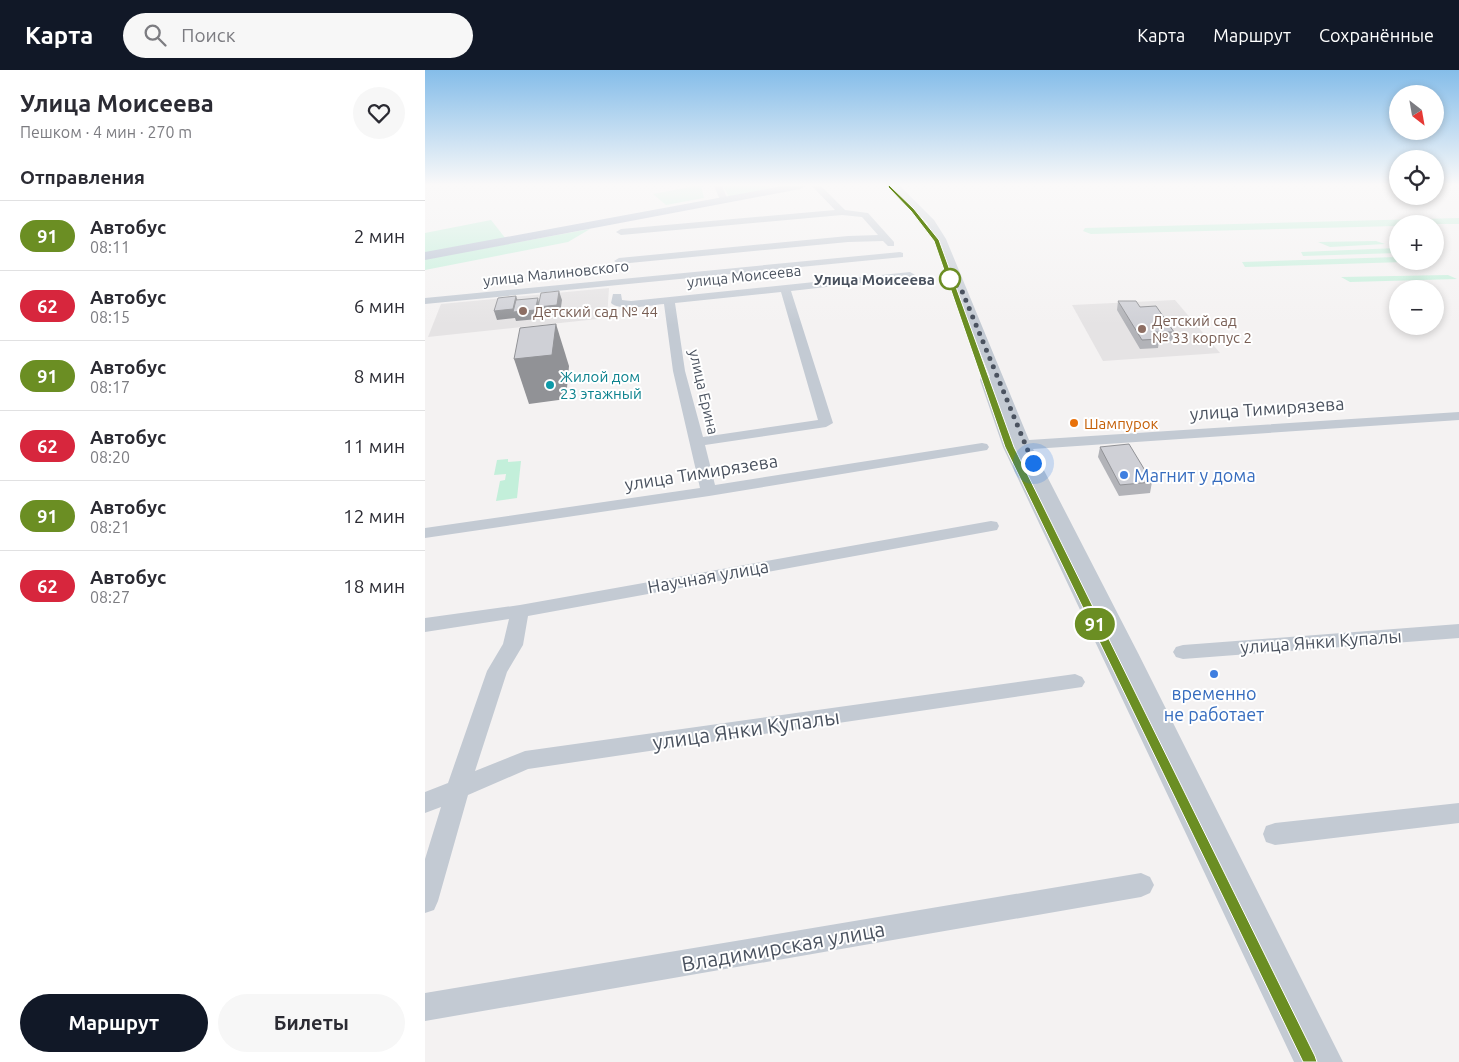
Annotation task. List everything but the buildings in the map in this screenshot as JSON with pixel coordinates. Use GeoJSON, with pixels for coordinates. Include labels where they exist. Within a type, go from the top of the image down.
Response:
{"type":"FeatureCollection","features":[{"type":"Feature","properties":{"kind":"main road"},"geometry":{"type":"LineString","coordinates":[[425,256],[580,232]]}},
{"type":"Feature","properties":{"kind":"street"},"geometry":{"type":"LineString","coordinates":[[618,282],[621,232]]}},
{"type":"Feature","properties":{"kind":"street"},"geometry":{"type":"LineString","coordinates":[[881,232],[886,238]]}},
{"type":"Feature","properties":{"kind":"street"},"geometry":{"type":"LineString","coordinates":[[931,232],[937,240],[1017,446],[1309,1062]]}},
{"type":"Feature","properties":{"kind":"street"},"geometry":{"type":"LineString","coordinates":[[937,232],[1017,446],[1128,653],[1328,1062]]}},
{"type":"Feature","properties":{"kind":"street"},"geometry":{"type":"LineString","coordinates":[[620,253],[886,238]]}},
{"type":"Feature","properties":{"kind":"street","name":"улица Малиновского"},"geometry":{"type":"LineString","coordinates":[[425,301],[900,256],[886,238]]}},
{"type":"Feature","properties":{"kind":"street","name":"улица Моисеева"},"geometry":{"type":"LineString","coordinates":[[617,296],[617,303],[623,304],[910,275]]}},
{"type":"Feature","properties":{"kind":"street"},"geometry":{"type":"LineString","coordinates":[[698,442],[826,423],[785,287]]}},
{"type":"Feature","properties":{"kind":"street","name":"улица Ерина"},"geometry":{"type":"LineString","coordinates":[[669,300],[679,371],[709,491]]}},
{"type":"Feature","properties":{"kind":"street","name":"улица Тимирязева"},"geometry":{"type":"LineString","coordinates":[[1017,446],[1078,440],[1459,416]]}},
{"type":"Feature","properties":{"kind":"street","name":"улица Тимирязева"},"geometry":{"type":"LineString","coordinates":[[425,533],[709,491],[982,447]]}},
{"type":"Feature","properties":{"kind":"street","name":"Научная улица"},"geometry":{"type":"LineString","coordinates":[[425,626],[520,611],[991,526]]}},
{"type":"Feature","properties":{"kind":"street"},"geometry":{"type":"LineString","coordinates":[[425,901],[458,788],[497,671],[513,645],[520,611]]}},
{"type":"Feature","properties":{"kind":"street","name":"улица Янки Купалы"},"geometry":{"type":"LineString","coordinates":[[1183,652],[1459,631]]}},
{"type":"Feature","properties":{"kind":"street","name":"улица Янки Купалы"},"geometry":{"type":"LineString","coordinates":[[425,803],[525,760],[1075,682]]}},
{"type":"Feature","properties":{"kind":"street"},"geometry":{"type":"LineString","coordinates":[[1275,834],[1459,813]]}},
{"type":"Feature","properties":{"kind":"street","name":"Владимирская улица"},"geometry":{"type":"LineString","coordinates":[[425,1008],[1141,885]]}},
{"type":"Feature","properties":{"kind":"shaded area","name":"Детский сад № 44"},"geometry":{"type":"Polygon","coordinates":[[[609,288],[607,318],[428,337],[441,304],[609,288]]]}},
{"type":"Feature","properties":{"kind":"shaded area","name":"Детский сад № 33 корпус 2"},"geometry":{"type":"Polygon","coordinates":[[[1175,300],[1220,353],[1103,361],[1072,305],[1175,300]]]}},
{"type":"Feature","properties":{"kind":"green space"},"geometry":{"type":"Polygon","coordinates":[[[501,232],[506,239],[425,253],[425,233],[501,232]]]}},
{"type":"Feature","properties":{"kind":"green space"},"geometry":{"type":"Polygon","coordinates":[[[572,232],[584,232],[568,242],[425,270],[425,259],[572,232]]]}},
{"type":"Feature","properties":{"kind":"green space"},"geometry":{"type":"Polygon","coordinates":[[[1086,232],[1156,232],[1091,234],[1086,232]]]}},
{"type":"Feature","properties":{"kind":"green space"},"geometry":{"type":"Polygon","coordinates":[[[1376,241],[1385,244],[1330,247],[1318,242],[1376,241]]]}},
{"type":"Feature","properties":{"kind":"green space"},"geometry":{"type":"Polygon","coordinates":[[[1389,248],[1389,253],[1303,256],[1301,252],[1389,248]]]}},
{"type":"Feature","properties":{"kind":"green space"},"geometry":{"type":"Polygon","coordinates":[[[1389,257],[1389,262],[1245,267],[1242,262],[1389,257]]]}},
{"type":"Feature","properties":{"kind":"green space"},"geometry":{"type":"Polygon","coordinates":[[[1448,275],[1457,279],[1350,282],[1341,277],[1448,275]]]}},
{"type":"Feature","properties":{"kind":"green space"},"geometry":{"type":"Polygon","coordinates":[[[508,459],[508,462],[521,461],[517,498],[496,501],[500,481],[505,480],[506,474],[494,475],[497,460],[508,459]]]}},
{"type":"Feature","properties":{"kind":"bus line","name":"91"},"geometry":{"type":"LineString","coordinates":[[932,232],[937,240],[1009,447],[1309,1062]]}},
{"type":"Feature","properties":{"kind":"place","name":"Улица Моисеева"},"geometry":{"type":"Point","coordinates":[950,279]}},
{"type":"Feature","properties":{"kind":"place","name":"Детский сад № 44"},"geometry":{"type":"Point","coordinates":[523,311]}},
{"type":"Feature","properties":{"kind":"place","name":"Детский сад № 33 корпус 2"},"geometry":{"type":"Point","coordinates":[1142,329]}},
{"type":"Feature","properties":{"kind":"place","name":"Жилой дом 23 этажный"},"geometry":{"type":"Point","coordinates":[550,385]}},
{"type":"Feature","properties":{"kind":"place","name":"Шампурок"},"geometry":{"type":"Point","coordinates":[1074,423]}},
{"type":"Feature","properties":{"kind":"place","name":"Магнит у дома"},"geometry":{"type":"Point","coordinates":[1124,475]}},
{"type":"Feature","properties":{"kind":"place","name":"временно не работает"},"geometry":{"type":"Point","coordinates":[1214,674]}},
{"type":"Feature","properties":{"kind":"route"},"geometry":{"type":"LineString","coordinates":[[950,279],[962,291],[1033,463]]}}]}
